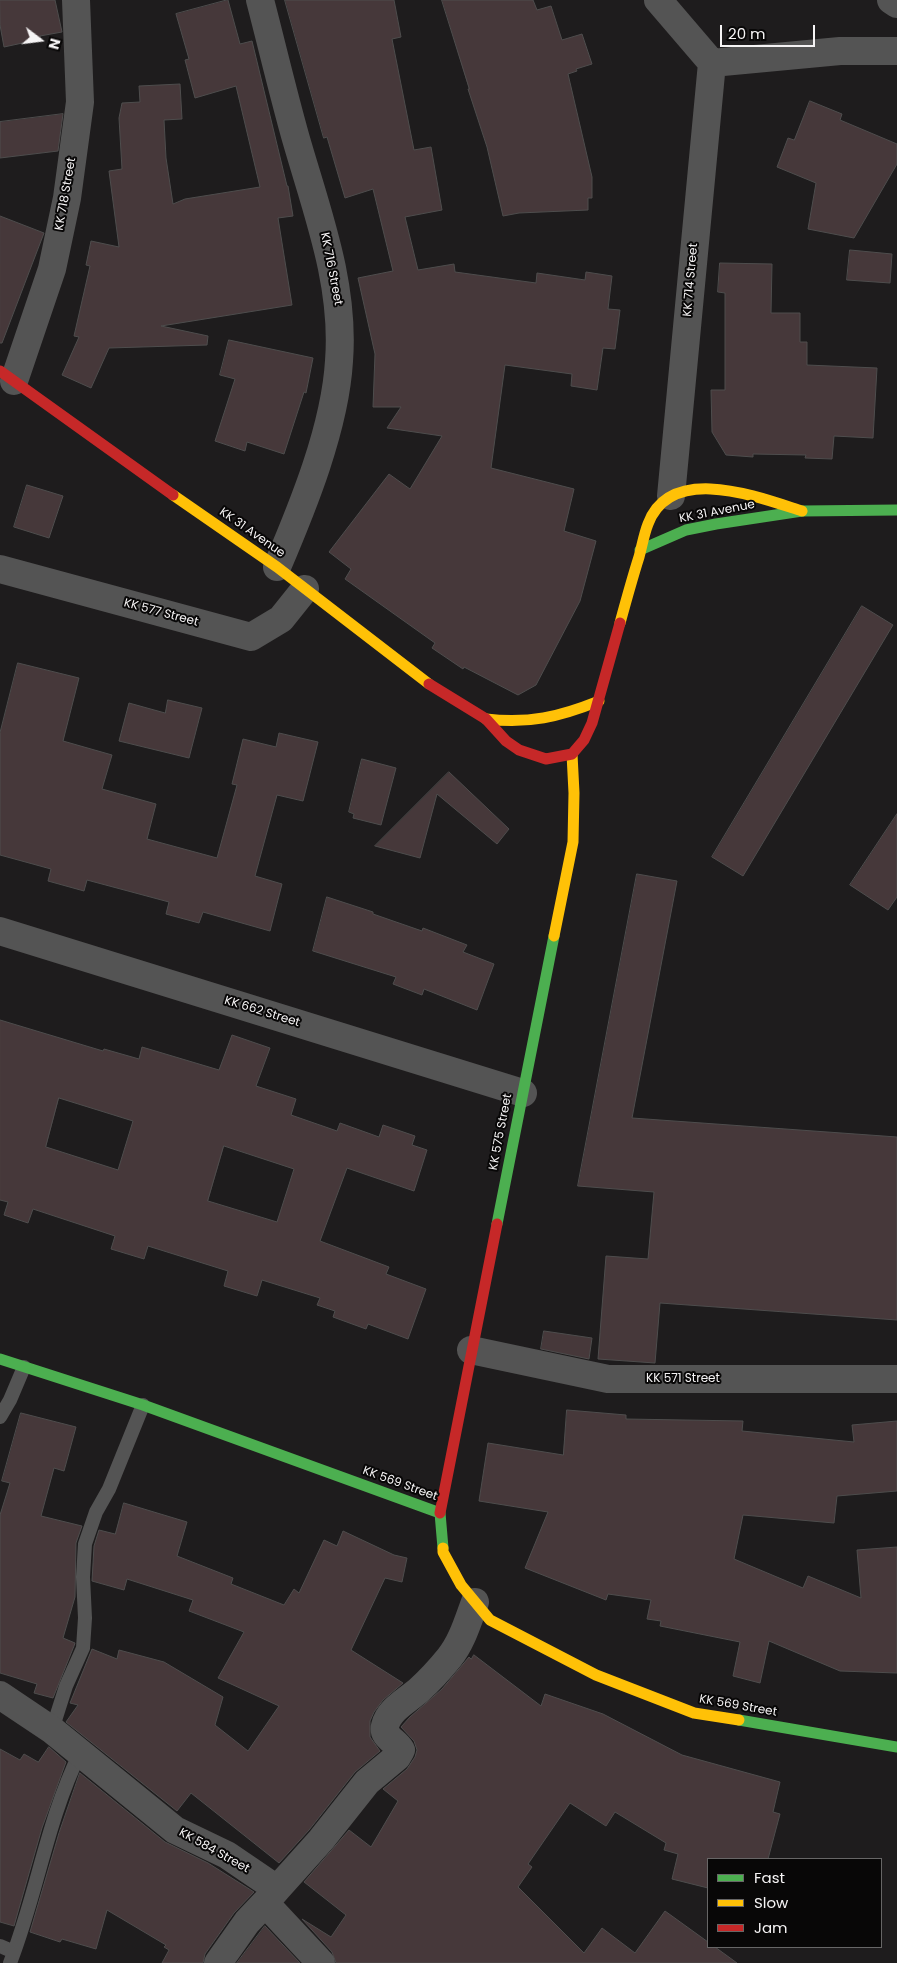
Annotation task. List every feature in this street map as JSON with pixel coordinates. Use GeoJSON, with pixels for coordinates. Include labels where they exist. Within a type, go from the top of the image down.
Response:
{"type":"FeatureCollection","features":[{"type":"Feature","properties":{"kind":"street","name":"KK 718 Street"},"geometry":{"type":"LineString","coordinates":[[7,376],[52,269],[68,198],[80,102],[76,0]]}},
{"type":"Feature","properties":{"kind":"street","name":"KK 716 Street"},"geometry":{"type":"LineString","coordinates":[[260,0],[296,139],[322,221],[339,306],[340,361],[333,410],[293,530],[277,567]]}},
{"type":"Feature","properties":{"kind":"street"},"geometry":{"type":"LineString","coordinates":[[658,0],[712,64],[840,51],[897,51]]}},
{"type":"Feature","properties":{"kind":"street"},"geometry":{"type":"LineString","coordinates":[[891,0],[897,4]]}},
{"type":"Feature","properties":{"kind":"street","name":"KK 714 Street"},"geometry":{"type":"LineString","coordinates":[[671,496],[712,64]]}},
{"type":"Feature","properties":{"kind":"street","name":"KK 31 Avenue"},"geometry":{"type":"LineString","coordinates":[[7,376],[100,444],[277,567],[419,678],[486,719],[506,741],[519,750],[546,759],[572,754],[584,740],[592,723],[600,701],[648,523],[658,506],[671,496],[690,490],[734,491],[802,511]]}},
{"type":"Feature","properties":{"kind":"street","name":"KK 31 Avenue"},"geometry":{"type":"LineString","coordinates":[[640,550],[686,530],[802,511],[897,510]]}},
{"type":"Feature","properties":{"kind":"street","name":"KK 577 Street"},"geometry":{"type":"LineString","coordinates":[[0,569],[251,637],[281,619],[304,589]]}},
{"type":"Feature","properties":{"kind":"street","name":"KK 31 Avenue"},"geometry":{"type":"LineString","coordinates":[[486,719],[507,722],[540,721],[565,715],[600,701]]}},
{"type":"Feature","properties":{"kind":"street","name":"KK 575 Street"},"geometry":{"type":"LineString","coordinates":[[440,1513],[573,842],[574,794],[572,754]]}},
{"type":"Feature","properties":{"kind":"street","name":"KK 662 Street"},"geometry":{"type":"LineString","coordinates":[[0,931],[523,1093]]}},
{"type":"Feature","properties":{"kind":"street","name":"KK 571 Street"},"geometry":{"type":"LineString","coordinates":[[471,1350],[608,1379],[897,1379]]}},
{"type":"Feature","properties":{"kind":"street","name":"KK 569 Street"},"geometry":{"type":"LineString","coordinates":[[0,1359],[143,1405],[440,1513],[444,1552],[461,1585],[490,1620],[596,1675],[694,1713],[897,1747]]}},
{"type":"Feature","properties":{"kind":"street"},"geometry":{"type":"LineString","coordinates":[[218,1963],[247,1922],[321,1840],[367,1782],[397,1757],[401,1750],[398,1744],[387,1737],[384,1732],[385,1725],[399,1705],[419,1690],[449,1658],[463,1634],[475,1602]]}},
{"type":"Feature","properties":{"kind":"street","name":"KK 584 Street"},"geometry":{"type":"LineString","coordinates":[[0,1696],[52,1730],[175,1830],[227,1855],[271,1896],[322,1963]]}},
{"type":"Feature","properties":{"kind":"lane"},"geometry":{"type":"LineString","coordinates":[[0,1417],[10,1400],[24,1366]]}},
{"type":"Feature","properties":{"kind":"lane"},"geometry":{"type":"LineString","coordinates":[[52,1730],[66,1686],[82,1648],[85,1618],[82,1577],[85,1544],[96,1512],[109,1489],[143,1405]]}},
{"type":"Feature","properties":{"kind":"lane"},"geometry":{"type":"LineString","coordinates":[[0,1946],[12,1958],[65,1783],[80,1753]]}},
{"type":"Feature","properties":{"kind":"building"},"geometry":{"type":"Polygon","coordinates":[[[0,0],[55,0],[62,32],[40,36],[41,39],[4,47],[0,25],[0,0]]]}},
{"type":"Feature","properties":{"kind":"building"},"geometry":{"type":"Polygon","coordinates":[[[228,0],[240,44],[252,41],[288,186],[293,216],[278,218],[292,305],[161,326],[208,336],[207,345],[109,348],[91,388],[62,375],[79,337],[74,336],[90,266],[86,265],[91,241],[119,247],[109,171],[122,169],[119,118],[122,103],[140,102],[139,86],[180,84],[182,119],[164,120],[166,158],[173,204],[185,199],[260,187],[236,86],[195,98],[185,60],[189,59],[176,14],[228,0]]]}},
{"type":"Feature","properties":{"kind":"building"},"geometry":{"type":"Polygon","coordinates":[[[285,0],[394,0],[401,37],[392,39],[414,150],[431,147],[442,210],[405,217],[418,270],[454,264],[455,272],[536,283],[537,273],[585,280],[586,272],[612,276],[608,309],[620,310],[615,349],[603,348],[597,390],[571,386],[572,374],[505,365],[491,468],[574,489],[564,531],[596,541],[580,601],[536,685],[518,695],[464,667],[463,669],[432,648],[435,643],[345,579],[351,569],[329,552],[389,474],[410,489],[442,436],[387,428],[401,407],[373,407],[375,354],[358,278],[393,271],[373,189],[345,198],[327,137],[324,138],[285,0]]]}},
{"type":"Feature","properties":{"kind":"building"},"geometry":{"type":"Polygon","coordinates":[[[442,0],[533,0],[537,10],[551,6],[562,40],[582,34],[592,64],[576,69],[577,71],[568,74],[592,177],[592,198],[588,198],[588,210],[519,213],[503,216],[487,147],[442,0]]]}},
{"type":"Feature","properties":{"kind":"building"},"geometry":{"type":"Polygon","coordinates":[[[810,101],[842,114],[840,120],[897,144],[897,164],[854,238],[808,229],[816,183],[777,167],[788,138],[794,140],[810,101]]]}},
{"type":"Feature","properties":{"kind":"building"},"geometry":{"type":"Polygon","coordinates":[[[63,114],[58,151],[0,158],[0,122],[63,114]]]}},
{"type":"Feature","properties":{"kind":"building"},"geometry":{"type":"Polygon","coordinates":[[[0,216],[44,233],[2,343],[0,343],[0,216]]]}},
{"type":"Feature","properties":{"kind":"building"},"geometry":{"type":"Polygon","coordinates":[[[850,250],[892,254],[890,283],[847,280],[850,250]]]}},
{"type":"Feature","properties":{"kind":"building"},"geometry":{"type":"Polygon","coordinates":[[[720,263],[772,264],[771,313],[800,313],[800,342],[807,342],[807,365],[877,368],[873,438],[834,436],[832,459],[805,458],[806,455],[753,454],[753,457],[726,455],[712,432],[711,390],[725,390],[725,293],[718,292],[720,263]]]}},
{"type":"Feature","properties":{"kind":"building"},"geometry":{"type":"Polygon","coordinates":[[[229,340],[313,358],[306,393],[304,392],[284,454],[247,442],[245,451],[215,441],[235,379],[220,375],[229,340]]]}},
{"type":"Feature","properties":{"kind":"building"},"geometry":{"type":"Polygon","coordinates":[[[27,485],[63,496],[49,538],[14,527],[27,485]]]}},
{"type":"Feature","properties":{"kind":"building"},"geometry":{"type":"Polygon","coordinates":[[[862,606],[893,625],[743,876],[712,857],[862,606]]]}},
{"type":"Feature","properties":{"kind":"building"},"geometry":{"type":"Polygon","coordinates":[[[18,663],[79,678],[63,741],[112,755],[102,789],[156,804],[147,839],[217,858],[237,785],[232,784],[243,739],[276,747],[279,733],[318,742],[303,801],[277,795],[255,876],[282,884],[270,931],[203,912],[199,923],[166,914],[169,902],[87,880],[84,891],[48,881],[51,869],[0,855],[0,733],[18,663]]]}},
{"type":"Feature","properties":{"kind":"building"},"geometry":{"type":"Polygon","coordinates":[[[168,700],[202,708],[189,758],[119,741],[129,703],[165,713],[168,700]]]}},
{"type":"Feature","properties":{"kind":"building"},"geometry":{"type":"Polygon","coordinates":[[[362,759],[396,768],[381,825],[353,818],[354,814],[349,812],[362,759]]]}},
{"type":"Feature","properties":{"kind":"building"},"geometry":{"type":"Polygon","coordinates":[[[449,772],[509,829],[497,844],[437,794],[420,858],[375,846],[449,772]]]}},
{"type":"Feature","properties":{"kind":"building"},"geometry":{"type":"Polygon","coordinates":[[[897,814],[897,897],[888,910],[850,885],[897,814]]]}},
{"type":"Feature","properties":{"kind":"building"},"geometry":{"type":"Polygon","coordinates":[[[637,874],[677,881],[632,1118],[897,1137],[897,1320],[660,1303],[655,1363],[598,1359],[606,1256],[648,1259],[654,1192],[578,1186],[637,874]]]}},
{"type":"Feature","properties":{"kind":"building"},"geometry":{"type":"Polygon","coordinates":[[[327,897],[422,931],[423,928],[467,945],[463,952],[494,964],[477,1010],[424,989],[422,995],[393,984],[396,977],[313,951],[327,897]]]}},
{"type":"Feature","properties":{"kind":"building"},"geometry":{"type":"Polygon","coordinates":[[[0,1020],[103,1051],[104,1049],[139,1059],[142,1047],[219,1070],[232,1035],[270,1048],[256,1086],[296,1099],[291,1115],[337,1131],[340,1123],[379,1137],[383,1125],[415,1136],[412,1145],[427,1150],[414,1191],[347,1168],[320,1241],[389,1267],[386,1274],[426,1289],[408,1339],[368,1324],[366,1329],[333,1317],[335,1311],[317,1305],[320,1298],[262,1280],[257,1296],[224,1286],[228,1271],[148,1246],[144,1259],[111,1249],[115,1236],[33,1209],[28,1223],[4,1215],[8,1202],[0,1200],[0,1020]],[[59,1098],[46,1147],[118,1170],[133,1121],[59,1098]],[[224,1146],[208,1201],[277,1222],[294,1169],[224,1146]]]}},
{"type":"Feature","properties":{"kind":"building"},"geometry":{"type":"Polygon","coordinates":[[[544,1331],[592,1338],[589,1359],[541,1349],[544,1331]]]}},
{"type":"Feature","properties":{"kind":"building"},"geometry":{"type":"Polygon","coordinates":[[[567,1410],[626,1415],[626,1419],[743,1421],[742,1431],[854,1442],[852,1425],[897,1421],[897,1491],[837,1496],[834,1523],[743,1515],[734,1559],[803,1588],[808,1576],[861,1598],[857,1550],[897,1547],[897,1673],[840,1671],[769,1641],[760,1683],[733,1676],[740,1642],[660,1626],[661,1621],[647,1619],[651,1600],[608,1594],[606,1600],[525,1568],[548,1512],[479,1501],[488,1443],[563,1455],[567,1410]]]}},
{"type":"Feature","properties":{"kind":"building"},"geometry":{"type":"Polygon","coordinates":[[[21,1413],[76,1427],[64,1471],[54,1468],[41,1516],[82,1526],[76,1543],[75,1597],[63,1638],[75,1643],[53,1698],[34,1693],[37,1684],[0,1673],[0,1515],[10,1483],[2,1481],[21,1413]]]}},
{"type":"Feature","properties":{"kind":"building"},"geometry":{"type":"Polygon","coordinates":[[[124,1503],[187,1522],[177,1556],[233,1578],[231,1584],[284,1605],[294,1589],[299,1593],[324,1540],[337,1546],[343,1531],[394,1555],[407,1558],[402,1582],[385,1578],[351,1650],[403,1683],[383,1700],[370,1721],[370,1737],[380,1751],[355,1772],[309,1830],[279,1863],[191,1793],[177,1811],[66,1722],[78,1705],[70,1703],[92,1649],[117,1659],[119,1650],[164,1662],[223,1697],[215,1725],[248,1751],[279,1706],[218,1678],[244,1632],[189,1611],[193,1600],[127,1579],[124,1590],[92,1581],[94,1546],[99,1530],[115,1534],[124,1503]]]}},
{"type":"Feature","properties":{"kind":"building"},"geometry":{"type":"Polygon","coordinates":[[[474,1655],[541,1706],[545,1694],[603,1714],[682,1755],[780,1782],[773,1812],[780,1814],[768,1858],[707,1858],[707,1888],[672,1879],[678,1854],[664,1850],[666,1843],[615,1812],[606,1826],[570,1803],[528,1864],[532,1867],[518,1887],[584,1953],[602,1928],[635,1953],[665,1911],[707,1941],[707,1948],[716,1948],[737,1963],[336,1963],[332,1952],[302,1919],[331,1937],[346,1915],[304,1882],[349,1830],[371,1847],[398,1801],[383,1789],[407,1769],[417,1750],[414,1741],[401,1727],[442,1689],[469,1657],[471,1659],[474,1655]]]}},
{"type":"Feature","properties":{"kind":"building"},"geometry":{"type":"Polygon","coordinates":[[[49,1747],[66,1762],[42,1828],[14,1926],[0,1922],[0,1749],[20,1760],[24,1754],[38,1762],[49,1747]]]}},
{"type":"Feature","properties":{"kind":"building"},"geometry":{"type":"Polygon","coordinates":[[[80,1773],[165,1842],[208,1863],[254,1892],[234,1913],[205,1954],[203,1963],[162,1963],[169,1950],[164,1947],[166,1945],[107,1910],[96,1949],[62,1939],[60,1942],[30,1932],[59,1833],[80,1773]]]}},
{"type":"Feature","properties":{"kind":"building"},"geometry":{"type":"Polygon","coordinates":[[[265,1926],[300,1963],[237,1963],[265,1926]]]}},
{"type":"Feature","properties":{"kind":"traffic: fast"},"geometry":{"type":"LineString","coordinates":[[640,550],[686,530],[716,524],[802,511],[897,510]]}},
{"type":"Feature","properties":{"kind":"traffic: fast"},"geometry":{"type":"LineString","coordinates":[[497,1224],[554,936]]}},
{"type":"Feature","properties":{"kind":"traffic: fast"},"geometry":{"type":"LineString","coordinates":[[0,1359],[143,1405],[440,1513],[443,1548]]}},
{"type":"Feature","properties":{"kind":"traffic: fast"},"geometry":{"type":"LineString","coordinates":[[739,1720],[897,1747]]}},
{"type":"Feature","properties":{"kind":"traffic: slow"},"geometry":{"type":"LineString","coordinates":[[620,623],[648,524],[659,505],[676,494],[695,489],[717,489],[740,493],[802,511]]}},
{"type":"Feature","properties":{"kind":"traffic: slow"},"geometry":{"type":"LineString","coordinates":[[173,495],[277,567],[429,684]]}},
{"type":"Feature","properties":{"kind":"traffic: slow"},"geometry":{"type":"LineString","coordinates":[[486,719],[516,721],[544,718],[599,701]]}},
{"type":"Feature","properties":{"kind":"traffic: slow"},"geometry":{"type":"LineString","coordinates":[[554,936],[573,842],[574,793],[572,754]]}},
{"type":"Feature","properties":{"kind":"traffic: slow"},"geometry":{"type":"LineString","coordinates":[[443,1548],[443,1552],[461,1585],[490,1620],[596,1675],[694,1713],[739,1720]]}},
{"type":"Feature","properties":{"kind":"traffic: jam"},"geometry":{"type":"LineString","coordinates":[[0,371],[173,495]]}},
{"type":"Feature","properties":{"kind":"traffic: jam"},"geometry":{"type":"LineString","coordinates":[[429,684],[486,719],[506,741],[519,750],[546,759],[572,754],[584,740],[592,723],[620,623]]}},
{"type":"Feature","properties":{"kind":"traffic: jam"},"geometry":{"type":"LineString","coordinates":[[440,1513],[497,1224]]}}]}
